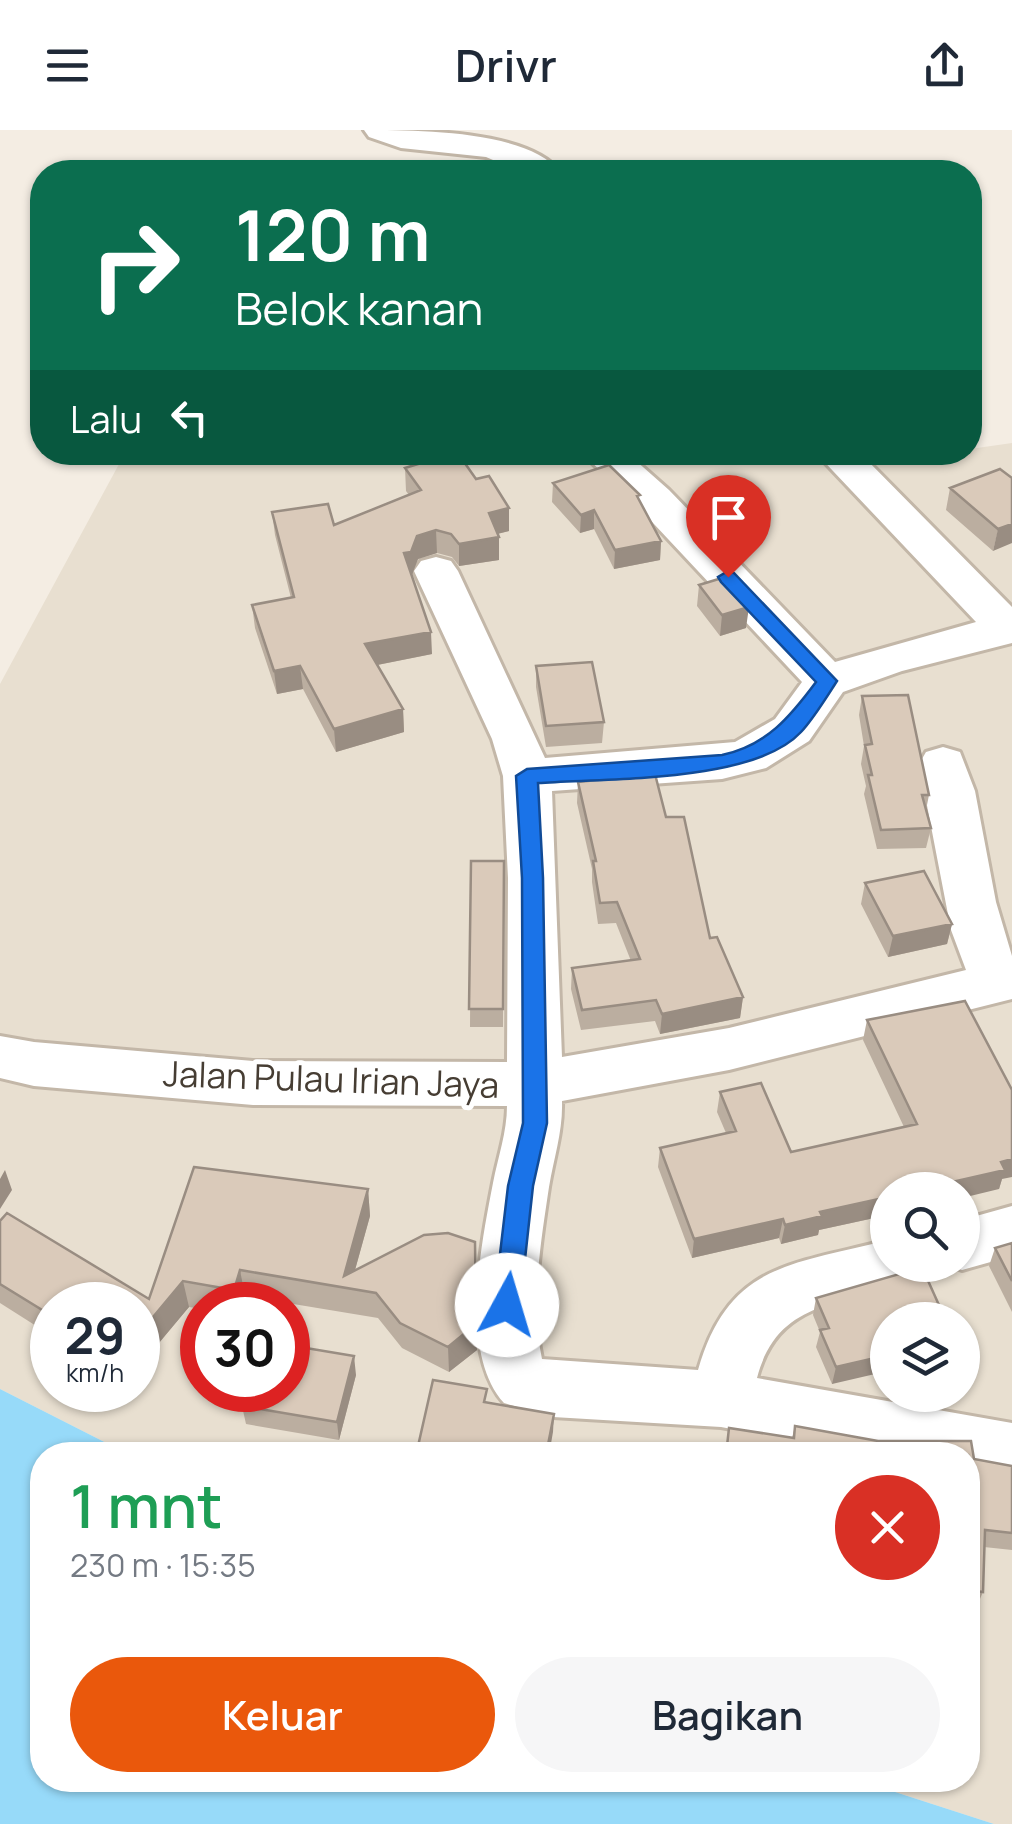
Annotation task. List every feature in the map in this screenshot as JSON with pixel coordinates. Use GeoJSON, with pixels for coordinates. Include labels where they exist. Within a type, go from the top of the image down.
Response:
{"type":"FeatureCollection","features":[{"type":"Feature","properties":{"kind":"street"},"geometry":{"type":"LineString","coordinates":[[381,130],[444,146],[501,148],[515,151],[527,160]]}},
{"type":"Feature","properties":{"kind":"street"},"geometry":{"type":"LineString","coordinates":[[616,465],[654,499],[827,681]]}},
{"type":"Feature","properties":{"kind":"street"},"geometry":{"type":"LineString","coordinates":[[848,465],[1010,629]]}},
{"type":"Feature","properties":{"kind":"street"},"geometry":{"type":"LineString","coordinates":[[436,571],[516,739],[527,776],[536,1084],[535,1123],[520,1186],[507,1305],[508,1341],[516,1372],[526,1384],[553,1389],[721,1399],[957,1442]]}},
{"type":"Feature","properties":{"kind":"street"},"geometry":{"type":"LineString","coordinates":[[527,776],[722,762],[749,756],[792,730],[827,681],[889,659],[1010,629]]}},
{"type":"Feature","properties":{"kind":"street"},"geometry":{"type":"LineString","coordinates":[[943,764],[953,792],[957,838],[985,958],[1005,980]]}},
{"type":"Feature","properties":{"kind":"street","name":"Jalan Pulau Irian Jaya"},"geometry":{"type":"LineString","coordinates":[[0,1057],[34,1064],[253,1082],[536,1084],[729,1049],[1005,980]]}},
{"type":"Feature","properties":{"kind":"street"},"geometry":{"type":"LineString","coordinates":[[980,1240],[1012,1231]]}},
{"type":"Feature","properties":{"kind":"street"},"geometry":{"type":"LineString","coordinates":[[721,1399],[744,1328],[759,1310],[785,1294],[870,1271]]}},
{"type":"Feature","properties":{"kind":"street"},"geometry":{"type":"LineString","coordinates":[[980,1446],[1012,1452]]}},
{"type":"Feature","properties":{"kind":"shaded area"},"geometry":{"type":"Polygon","coordinates":[[[1012,443],[1012,1824],[994,1824],[895,1792],[980,1792],[980,1442],[104,1442],[45,1412],[160,1412],[160,1282],[30,1282],[30,1404],[0,1389],[0,684],[119,465],[982,465],[982,447],[1012,443]]]}},
{"type":"Feature","properties":{"kind":"water"},"geometry":{"type":"Polygon","coordinates":[[[0,1389],[30,1404],[30,1412],[45,1412],[104,1442],[30,1442],[30,1792],[895,1792],[994,1824],[0,1824],[0,1389]]]}},
{"type":"Feature","properties":{"kind":"building"},"geometry":{"type":"Polygon","coordinates":[[[466,465],[476,479],[489,476],[509,508],[489,513],[499,537],[459,544],[451,534],[436,530],[417,536],[411,552],[404,553],[431,632],[365,644],[403,709],[334,729],[300,666],[274,671],[252,605],[294,597],[272,512],[328,504],[334,525],[421,490],[405,468],[466,465]]]}},
{"type":"Feature","properties":{"kind":"building"},"geometry":{"type":"Polygon","coordinates":[[[609,465],[640,495],[637,496],[661,541],[615,550],[594,510],[581,515],[553,483],[609,465]]]}},
{"type":"Feature","properties":{"kind":"building"},"geometry":{"type":"Polygon","coordinates":[[[1000,469],[1012,478],[1012,524],[998,529],[950,488],[1000,469]]]}},
{"type":"Feature","properties":{"kind":"building"},"geometry":{"type":"Polygon","coordinates":[[[722,578],[749,607],[722,615],[699,585],[722,578]]]}},
{"type":"Feature","properties":{"kind":"building"},"geometry":{"type":"Polygon","coordinates":[[[592,662],[604,722],[546,726],[536,666],[592,662]]]}},
{"type":"Feature","properties":{"kind":"building"},"geometry":{"type":"Polygon","coordinates":[[[908,695],[929,795],[922,795],[931,828],[881,830],[868,775],[872,775],[865,745],[872,744],[862,696],[908,695]]]}},
{"type":"Feature","properties":{"kind":"building"},"geometry":{"type":"Polygon","coordinates":[[[655,774],[666,817],[684,817],[710,938],[717,937],[743,997],[662,1014],[656,1000],[582,1010],[572,968],[640,959],[617,902],[600,903],[596,861],[578,782],[655,774]]]}},
{"type":"Feature","properties":{"kind":"building"},"geometry":{"type":"Polygon","coordinates":[[[471,861],[504,861],[503,1009],[469,1009],[471,861]]]}},
{"type":"Feature","properties":{"kind":"building"},"geometry":{"type":"Polygon","coordinates":[[[924,871],[952,924],[893,936],[865,883],[924,871]]]}},
{"type":"Feature","properties":{"kind":"building"},"geometry":{"type":"Polygon","coordinates":[[[965,1001],[1012,1090],[1012,1159],[1001,1162],[1005,1170],[980,1176],[980,1172],[870,1172],[870,1201],[785,1225],[783,1219],[694,1239],[660,1148],[736,1131],[720,1092],[761,1083],[791,1152],[917,1124],[867,1020],[965,1001]]]}},
{"type":"Feature","properties":{"kind":"building"},"geometry":{"type":"Polygon","coordinates":[[[194,1167],[368,1189],[344,1276],[424,1235],[448,1233],[475,1242],[476,1324],[448,1347],[400,1323],[376,1293],[240,1270],[236,1282],[180,1282],[160,1309],[160,1282],[155,1282],[194,1167]]]}},
{"type":"Feature","properties":{"kind":"building"},"geometry":{"type":"Polygon","coordinates":[[[7,1213],[121,1282],[30,1282],[30,1302],[0,1284],[0,1221],[7,1213]]]}},
{"type":"Feature","properties":{"kind":"building"},"geometry":{"type":"Polygon","coordinates":[[[1012,1243],[1012,1281],[995,1248],[1012,1243]]]}},
{"type":"Feature","properties":{"kind":"building"},"geometry":{"type":"Polygon","coordinates":[[[872,1282],[929,1282],[938,1302],[870,1302],[870,1359],[836,1367],[820,1330],[829,1328],[816,1298],[872,1282]]]}},
{"type":"Feature","properties":{"kind":"building"},"geometry":{"type":"Polygon","coordinates":[[[310,1349],[354,1356],[337,1422],[278,1412],[310,1412],[310,1349]]]}},
{"type":"Feature","properties":{"kind":"building"},"geometry":{"type":"Polygon","coordinates":[[[433,1380],[487,1389],[484,1402],[554,1414],[549,1442],[419,1442],[433,1380]]]}},
{"type":"Feature","properties":{"kind":"building"},"geometry":{"type":"Polygon","coordinates":[[[795,1426],[878,1441],[971,1442],[727,1442],[729,1428],[794,1438],[795,1426]]]}},
{"type":"Feature","properties":{"kind":"building"},"geometry":{"type":"Polygon","coordinates":[[[980,1460],[1012,1466],[1012,1533],[985,1530],[983,1592],[980,1460]]]}},
{"type":"Feature","properties":{"kind":"route"},"geometry":{"type":"LineString","coordinates":[[507,1305],[520,1186],[535,1123],[527,776],[722,762],[749,756],[792,730],[827,681],[728,577]]}}]}
